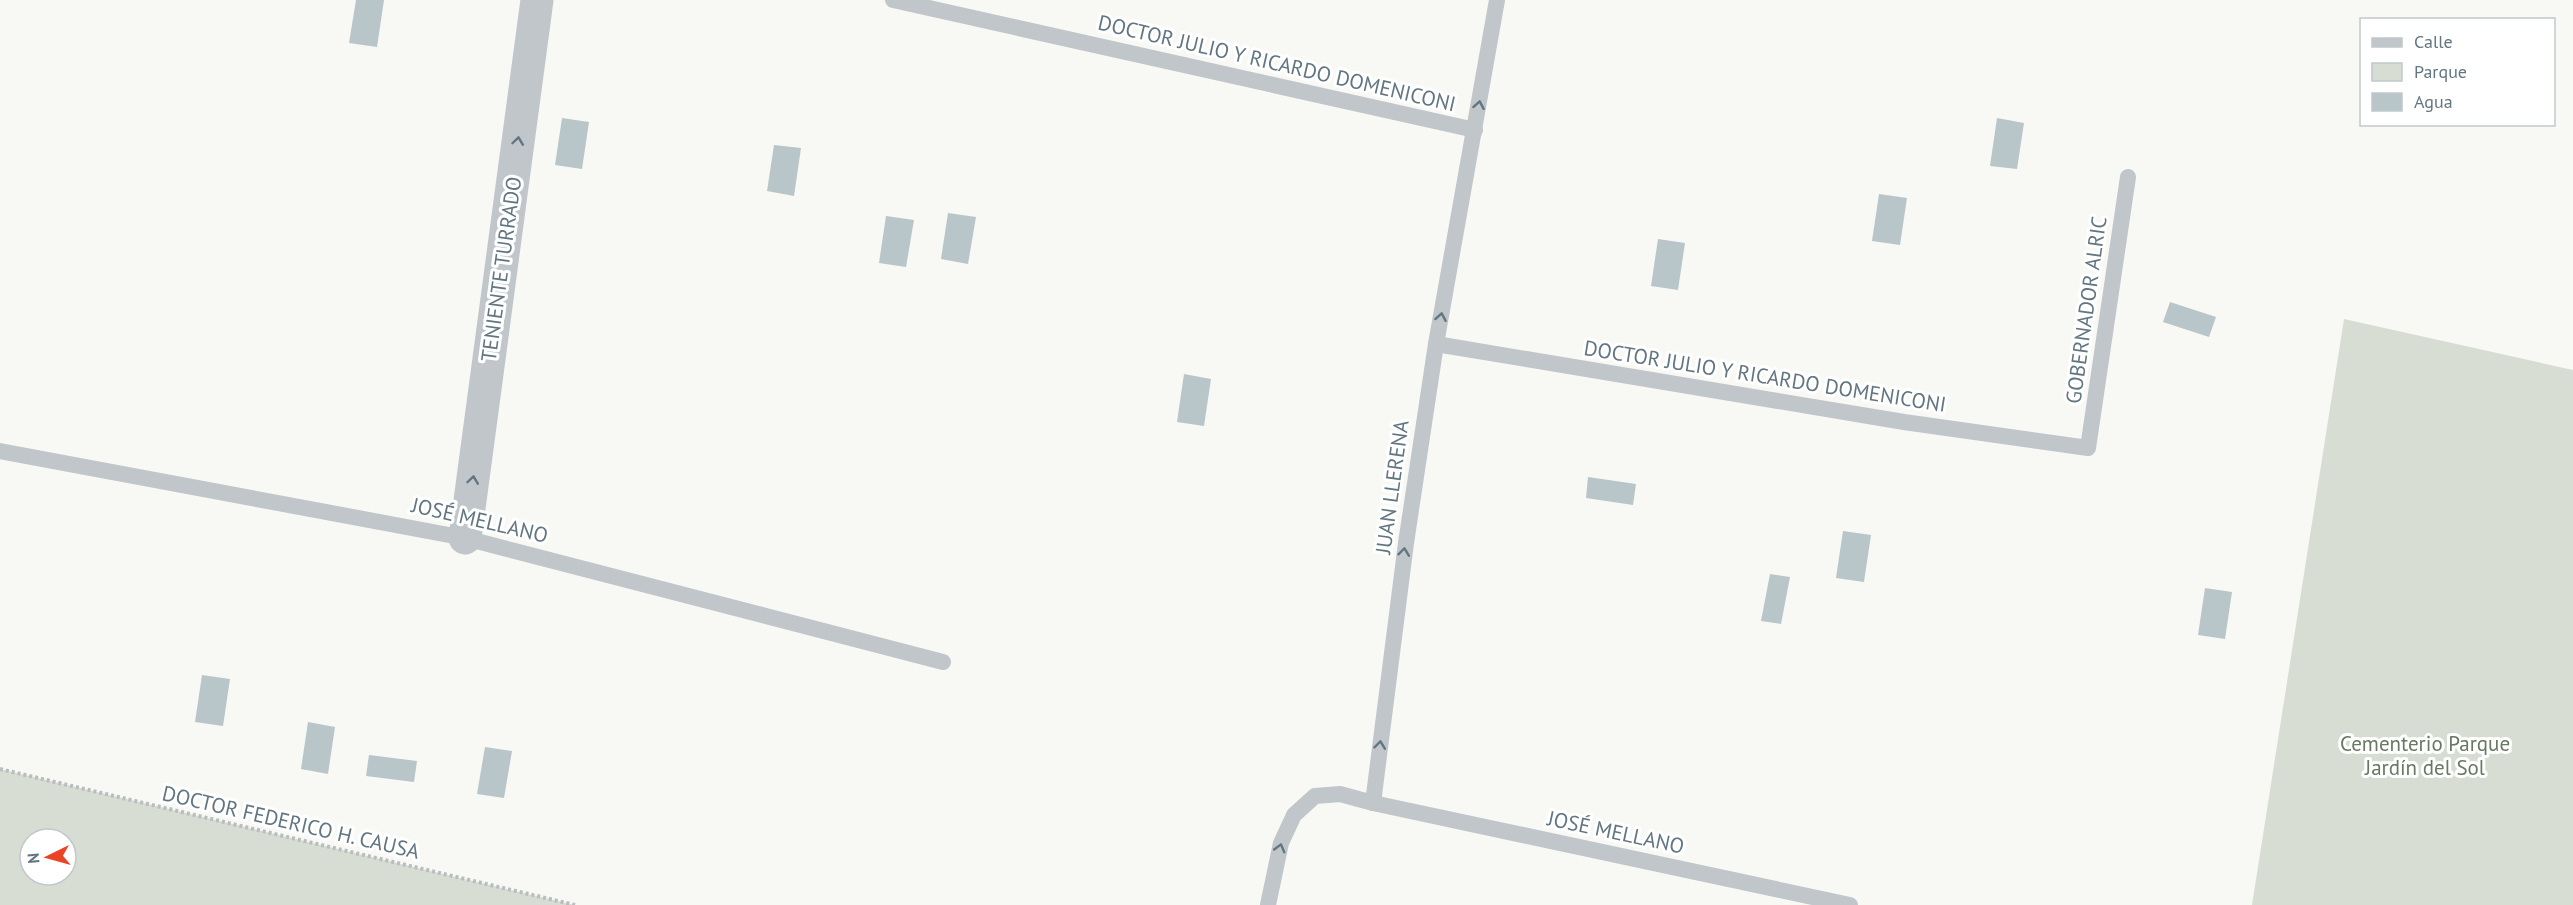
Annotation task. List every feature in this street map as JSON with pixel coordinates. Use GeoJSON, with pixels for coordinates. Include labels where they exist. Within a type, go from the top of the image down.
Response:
{"type":"FeatureCollection","features":[{"type":"Feature","properties":{"kind":"street","name":"TENIENTE TURRADO"},"geometry":{"type":"LineString","coordinates":[[465,538],[537,0]]}},
{"type":"Feature","properties":{"kind":"lane","name":"DOCTOR JULIO Y RICARDO DOMENICONI"},"geometry":{"type":"LineString","coordinates":[[893,0],[1475,130]]}},
{"type":"Feature","properties":{"kind":"lane","name":"JUAN LLERENA"},"geometry":{"type":"LineString","coordinates":[[1372,803],[1406,543],[1436,344],[1497,0]]}},
{"type":"Feature","properties":{"kind":"lane","name":"GOBERNADOR ALRIC"},"geometry":{"type":"LineString","coordinates":[[2088,448],[2128,177]]}},
{"type":"Feature","properties":{"kind":"lane","name":"DOCTOR JULIO Y RICARDO DOMENICONI"},"geometry":{"type":"LineString","coordinates":[[1436,344],[1904,422],[2088,448]]}},
{"type":"Feature","properties":{"kind":"lane","name":"JOSÉ MELLANO"},"geometry":{"type":"LineString","coordinates":[[0,452],[465,538],[943,662]]}},
{"type":"Feature","properties":{"kind":"lane"},"geometry":{"type":"LineString","coordinates":[[1268,905],[1281,843],[1294,815],[1315,796],[1340,794],[1372,803]]}},
{"type":"Feature","properties":{"kind":"lane","name":"JOSÉ MELLANO"},"geometry":{"type":"LineString","coordinates":[[1372,803],[1850,905]]}},
{"type":"Feature","properties":{"kind":"path","name":"DOCTOR FEDERICO H. CAUSA"},"geometry":{"type":"LineString","coordinates":[[0,769],[575,905]]}},
{"type":"Feature","properties":{"kind":"green space","name":"Cementerio Parque Jardín del Sol"},"geometry":{"type":"Polygon","coordinates":[[[2344,319],[2573,370],[2573,905],[2252,905],[2344,319]]]}},
{"type":"Feature","properties":{"kind":"green space"},"geometry":{"type":"Polygon","coordinates":[[[0,769],[575,905],[0,905],[0,769]]]}},
{"type":"Feature","properties":{"kind":"water"},"geometry":{"type":"Polygon","coordinates":[[[356,0],[384,0],[377,47],[349,43],[356,0]]]}},
{"type":"Feature","properties":{"kind":"water"},"geometry":{"type":"Polygon","coordinates":[[[562,118],[589,122],[582,169],[555,165],[562,118]]]}},
{"type":"Feature","properties":{"kind":"water"},"geometry":{"type":"Polygon","coordinates":[[[1997,118],[2024,123],[2017,169],[1990,166],[1997,118]]]}},
{"type":"Feature","properties":{"kind":"water"},"geometry":{"type":"Polygon","coordinates":[[[774,145],[801,148],[794,196],[767,191],[774,145]]]}},
{"type":"Feature","properties":{"kind":"water"},"geometry":{"type":"Polygon","coordinates":[[[1879,194],[1907,198],[1900,245],[1872,241],[1879,194]]]}},
{"type":"Feature","properties":{"kind":"water"},"geometry":{"type":"Polygon","coordinates":[[[948,213],[976,217],[968,264],[941,259],[948,213]]]}},
{"type":"Feature","properties":{"kind":"water"},"geometry":{"type":"Polygon","coordinates":[[[886,216],[914,220],[906,267],[879,263],[886,216]]]}},
{"type":"Feature","properties":{"kind":"water"},"geometry":{"type":"Polygon","coordinates":[[[1658,239],[1685,243],[1678,290],[1651,286],[1658,239]]]}},
{"type":"Feature","properties":{"kind":"water"},"geometry":{"type":"Polygon","coordinates":[[[2170,302],[2216,317],[2209,337],[2163,322],[2170,302]]]}},
{"type":"Feature","properties":{"kind":"water"},"geometry":{"type":"Polygon","coordinates":[[[1184,374],[1211,379],[1204,426],[1177,422],[1184,374]]]}},
{"type":"Feature","properties":{"kind":"water"},"geometry":{"type":"Polygon","coordinates":[[[1588,477],[1636,484],[1633,505],[1586,498],[1588,477]]]}},
{"type":"Feature","properties":{"kind":"water"},"geometry":{"type":"Polygon","coordinates":[[[1843,531],[1871,535],[1864,582],[1836,578],[1843,531]]]}},
{"type":"Feature","properties":{"kind":"water"},"geometry":{"type":"Polygon","coordinates":[[[1770,574],[1790,577],[1781,624],[1761,621],[1770,574]]]}},
{"type":"Feature","properties":{"kind":"water"},"geometry":{"type":"Polygon","coordinates":[[[2205,588],[2232,592],[2225,639],[2198,635],[2205,588]]]}},
{"type":"Feature","properties":{"kind":"water"},"geometry":{"type":"Polygon","coordinates":[[[202,675],[230,679],[223,726],[195,722],[202,675]]]}},
{"type":"Feature","properties":{"kind":"water"},"geometry":{"type":"Polygon","coordinates":[[[308,722],[335,727],[328,774],[301,769],[308,722]]]}},
{"type":"Feature","properties":{"kind":"water"},"geometry":{"type":"Polygon","coordinates":[[[485,747],[512,751],[504,798],[477,794],[485,747]]]}},
{"type":"Feature","properties":{"kind":"water"},"geometry":{"type":"Polygon","coordinates":[[[369,755],[417,761],[414,782],[366,776],[369,755]]]}}]}
